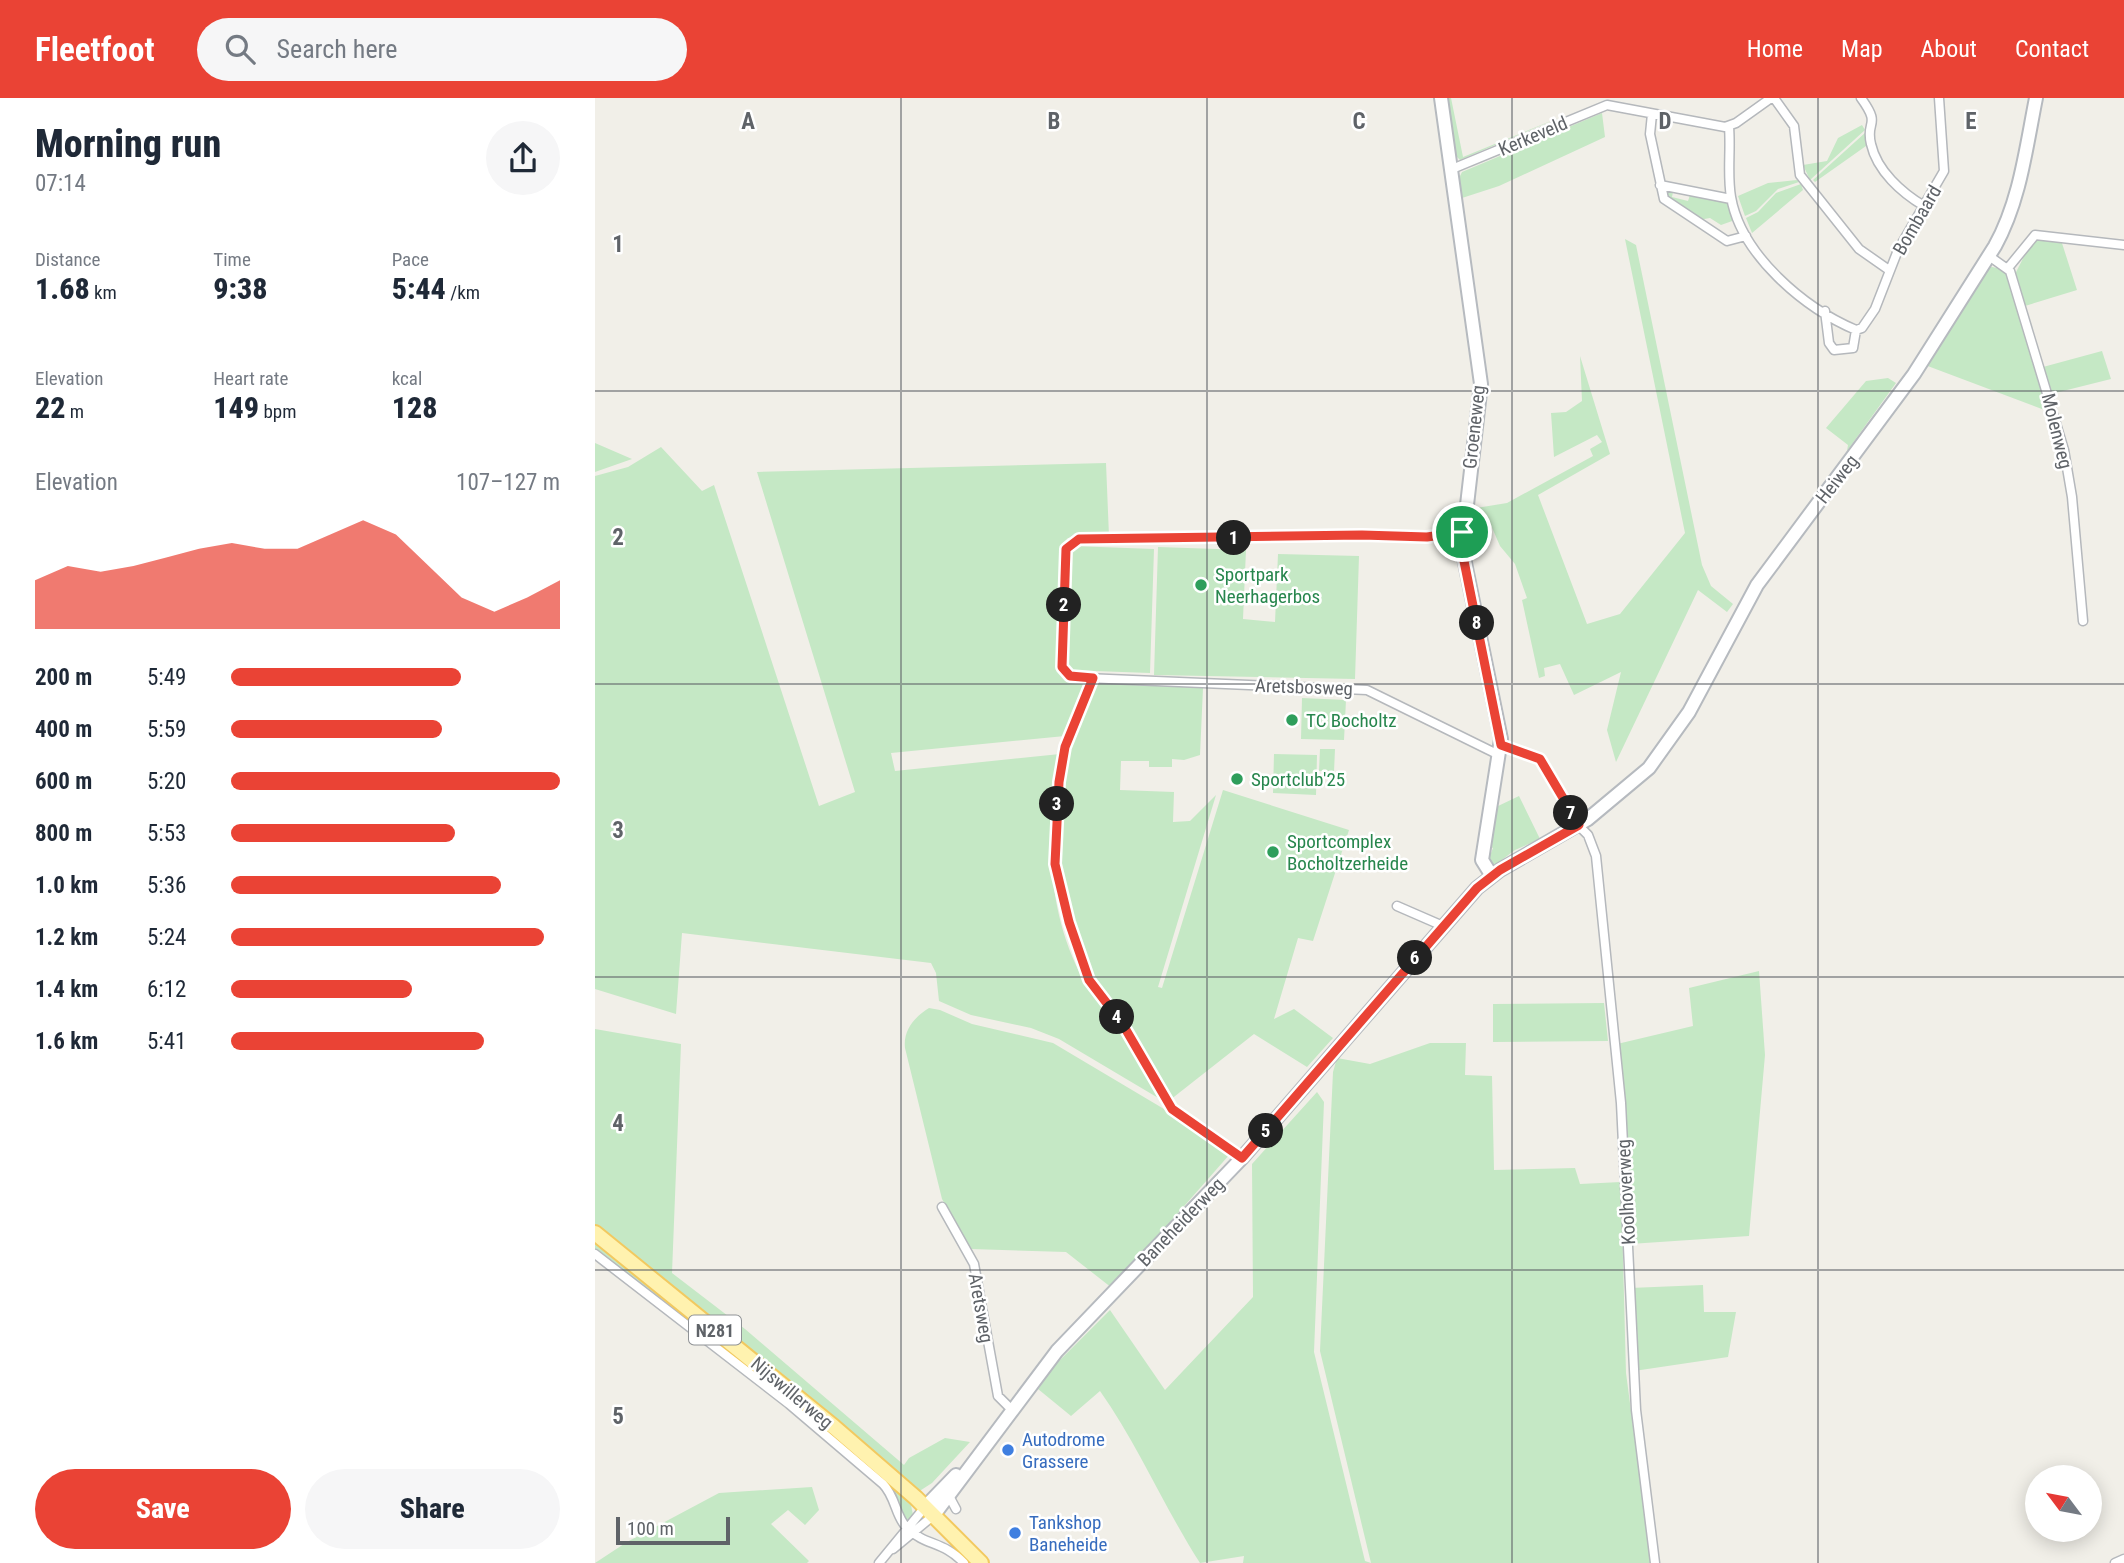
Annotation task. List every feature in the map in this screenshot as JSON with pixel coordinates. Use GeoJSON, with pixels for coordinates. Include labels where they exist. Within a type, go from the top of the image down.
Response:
{"type":"FeatureCollection","features":[{"type":"Feature","properties":{"kind":"main road","name":"Nijswillerweg"},"geometry":{"type":"LineString","coordinates":[[595,1233],[783,1385],[929,1511],[981,1563]]}},
{"type":"Feature","properties":{"kind":"street","name":"Groeneweg"},"geometry":{"type":"LineString","coordinates":[[1441,98],[1481,384],[1462,532],[1464,561],[1500,750],[1482,860],[1492,876]]}},
{"type":"Feature","properties":{"kind":"street"},"geometry":{"type":"LineString","coordinates":[[1856,330],[1780,281],[1746,236],[1731,199],[1728,127],[1772,98],[1795,130],[1800,175],[1859,249],[1889,270]]}},
{"type":"Feature","properties":{"kind":"street"},"geometry":{"type":"LineString","coordinates":[[1861,98],[1873,114],[1870,142],[1881,164],[1901,191],[1924,206]]}},
{"type":"Feature","properties":{"kind":"street","name":"Bombaard"},"geometry":{"type":"LineString","coordinates":[[1825,311],[1829,343],[1834,350],[1853,348],[1856,330],[1862,328],[1875,309],[1889,270],[1944,166],[1939,98]]}},
{"type":"Feature","properties":{"kind":"street","name":"Heiweg"},"geometry":{"type":"LineString","coordinates":[[1579,825],[1627,789],[1667,746],[1689,712],[1757,585],[1915,374],[2006,226],[2017,191],[2036,98]]}},
{"type":"Feature","properties":{"kind":"street","name":"Kerkeveld"},"geometry":{"type":"LineString","coordinates":[[1452,169],[1606,102],[1653,114],[1728,127]]}},
{"type":"Feature","properties":{"kind":"street"},"geometry":{"type":"LineString","coordinates":[[1653,114],[1650,134],[1660,186],[1667,202],[1727,241],[1746,236]]}},
{"type":"Feature","properties":{"kind":"street"},"geometry":{"type":"LineString","coordinates":[[1660,186],[1731,199]]}},
{"type":"Feature","properties":{"kind":"street"},"geometry":{"type":"LineString","coordinates":[[1989,256],[2008,268],[2035,235],[2124,245]]}},
{"type":"Feature","properties":{"kind":"street","name":"Molenweg"},"geometry":{"type":"LineString","coordinates":[[2008,268],[2064,450],[2072,497],[2083,621]]}},
{"type":"Feature","properties":{"kind":"street","name":"Aretsbosweg"},"geometry":{"type":"LineString","coordinates":[[1462,532],[1427,537],[1362,535],[1079,539],[1066,549],[1062,667],[1070,676],[1093,678],[1367,690],[1500,750],[1540,759],[1579,825]]}},
{"type":"Feature","properties":{"kind":"street"},"geometry":{"type":"LineString","coordinates":[[1093,678],[1065,747],[1056,816],[1055,864],[1069,922],[1089,980],[1122,1023],[1175,1113],[1242,1158]]}},
{"type":"Feature","properties":{"kind":"street","name":"Baneheiderweg"},"geometry":{"type":"LineString","coordinates":[[929,1511],[976,1456],[1057,1351],[1242,1158],[1443,926],[1492,876],[1579,825]]}},
{"type":"Feature","properties":{"kind":"street","name":"Koolhoverweg"},"geometry":{"type":"LineString","coordinates":[[1579,825],[1588,835],[1595,856],[1604,925],[1626,1171],[1636,1409],[1655,1563]]}},
{"type":"Feature","properties":{"kind":"street"},"geometry":{"type":"LineString","coordinates":[[1397,906],[1443,926]]}},
{"type":"Feature","properties":{"kind":"street","name":"Aretsweg"},"geometry":{"type":"LineString","coordinates":[[943,1207],[974,1264],[997,1396],[1012,1410]]}},
{"type":"Feature","properties":{"kind":"street","name":"Nijswillerweg"},"geometry":{"type":"LineString","coordinates":[[595,1254],[789,1404],[883,1484],[893,1496],[901,1520],[910,1531]]}},
{"type":"Feature","properties":{"kind":"street","name":"Baneheiderweg"},"geometry":{"type":"LineString","coordinates":[[929,1511],[949,1496],[976,1456]]}},
{"type":"Feature","properties":{"kind":"street"},"geometry":{"type":"LineString","coordinates":[[949,1496],[956,1509]]}},
{"type":"Feature","properties":{"kind":"street"},"geometry":{"type":"LineString","coordinates":[[879,1563],[929,1511]]}},
{"type":"Feature","properties":{"kind":"street"},"geometry":{"type":"LineString","coordinates":[[910,1531],[950,1548],[964,1563]]}},
{"type":"Feature","properties":{"kind":"street"},"geometry":{"type":"LineString","coordinates":[[2115,1563],[2124,1559]]}},
{"type":"Feature","properties":{"kind":"green space"},"geometry":{"type":"Polygon","coordinates":[[[1447,98],[1451,98],[1463,157],[1563,116],[1460,160],[1456,156],[1447,98]]]}},
{"type":"Feature","properties":{"kind":"green space"},"geometry":{"type":"Polygon","coordinates":[[[1602,113],[1605,137],[1499,186],[1462,198],[1459,178],[1462,172],[1602,113]]]}},
{"type":"Feature","properties":{"kind":"green space"},"geometry":{"type":"Polygon","coordinates":[[[1862,125],[1865,130],[1810,180],[1803,165],[1827,161],[1838,138],[1862,125]]]}},
{"type":"Feature","properties":{"kind":"green space"},"geometry":{"type":"Polygon","coordinates":[[[1866,132],[1866,146],[1815,182],[1813,180],[1866,132]]]}},
{"type":"Feature","properties":{"kind":"green space"},"geometry":{"type":"Polygon","coordinates":[[[1799,182],[1778,189],[1756,211],[1745,216],[1738,196],[1768,183],[1799,182]]]}},
{"type":"Feature","properties":{"kind":"green space"},"geometry":{"type":"Polygon","coordinates":[[[1801,184],[1803,190],[1752,233],[1746,218],[1758,212],[1776,193],[1801,184]]]}},
{"type":"Feature","properties":{"kind":"green space"},"geometry":{"type":"Polygon","coordinates":[[[1667,190],[1673,192],[1672,197],[1688,201],[1690,195],[1726,202],[1735,220],[1721,225],[1710,218],[1699,220],[1666,196],[1667,190]]]}},
{"type":"Feature","properties":{"kind":"green space"},"geometry":{"type":"Polygon","coordinates":[[[1625,239],[1636,245],[1702,565],[1711,586],[1733,604],[1727,612],[1698,590],[1616,762],[1607,730],[1621,672],[1574,695],[1560,664],[1544,668],[1545,676],[1539,678],[1522,600],[1527,598],[1515,564],[1500,546],[1487,516],[1470,516],[1470,509],[1507,503],[1593,456],[1590,449],[1602,442],[1597,435],[1554,457],[1551,413],[1566,412],[1582,401],[1580,356],[1610,454],[1538,495],[1587,624],[1620,614],[1685,533],[1625,239]]]}},
{"type":"Feature","properties":{"kind":"green space"},"geometry":{"type":"Polygon","coordinates":[[[2033,239],[2061,240],[2077,290],[2025,306],[2014,276],[2033,239]]]}},
{"type":"Feature","properties":{"kind":"green space"},"geometry":{"type":"Polygon","coordinates":[[[1988,266],[2001,269],[2006,274],[2047,411],[1925,365],[1988,266]]]}},
{"type":"Feature","properties":{"kind":"green space"},"geometry":{"type":"Polygon","coordinates":[[[2102,351],[2111,379],[2051,394],[2043,367],[2102,351]]]}},
{"type":"Feature","properties":{"kind":"green space"},"geometry":{"type":"Polygon","coordinates":[[[1888,378],[1896,383],[1847,451],[1848,445],[1826,428],[1866,381],[1888,378]]]}},
{"type":"Feature","properties":{"kind":"green space"},"geometry":{"type":"Polygon","coordinates":[[[595,443],[632,459],[595,472],[595,443]]]}},
{"type":"Feature","properties":{"kind":"green space"},"geometry":{"type":"Polygon","coordinates":[[[661,447],[702,491],[714,485],[819,806],[855,792],[757,472],[1106,463],[1109,536],[1068,538],[1062,544],[1059,669],[1067,679],[1087,682],[1065,736],[891,753],[895,771],[1060,754],[1051,842],[1052,871],[1062,928],[1085,983],[1129,1036],[1165,1102],[1059,1039],[1031,1028],[971,1015],[939,1001],[936,973],[931,963],[682,933],[676,1014],[595,989],[595,476],[628,467],[661,447]]]}},
{"type":"Feature","properties":{"kind":"green space"},"geometry":{"type":"Polygon","coordinates":[[[1072,546],[1154,549],[1150,673],[1067,670],[1072,546]]]}},
{"type":"Feature","properties":{"kind":"green space"},"geometry":{"type":"Polygon","coordinates":[[[1158,547],[1246,550],[1243,619],[1275,622],[1278,554],[1359,556],[1355,679],[1154,675],[1158,547]]]}},
{"type":"Feature","properties":{"kind":"green space"},"geometry":{"type":"Polygon","coordinates":[[[1100,681],[1203,688],[1200,755],[1184,760],[1172,759],[1172,767],[1149,767],[1149,761],[1121,761],[1120,790],[1174,792],[1173,822],[1190,821],[1216,795],[1158,987],[1162,988],[1223,790],[1349,830],[1313,941],[1298,938],[1274,1019],[1294,1009],[1333,1038],[1307,1067],[1254,1034],[1170,1100],[1136,1037],[1096,989],[1065,902],[1055,847],[1066,756],[1094,685],[1100,681]]]}},
{"type":"Feature","properties":{"kind":"green space"},"geometry":{"type":"Polygon","coordinates":[[[1302,698],[1346,700],[1344,740],[1301,739],[1302,698]]]}},
{"type":"Feature","properties":{"kind":"green space"},"geometry":{"type":"Polygon","coordinates":[[[1320,749],[1335,749],[1334,772],[1319,771],[1320,749]]]}},
{"type":"Feature","properties":{"kind":"green space"},"geometry":{"type":"Polygon","coordinates":[[[1274,754],[1317,755],[1316,795],[1273,793],[1274,754]]]}},
{"type":"Feature","properties":{"kind":"green space"},"geometry":{"type":"Polygon","coordinates":[[[1519,796],[1540,839],[1515,850],[1495,865],[1486,861],[1487,853],[1491,853],[1493,848],[1490,847],[1496,807],[1519,796]]]}},
{"type":"Feature","properties":{"kind":"green space"},"geometry":{"type":"Polygon","coordinates":[[[1759,971],[1765,1055],[1749,1236],[1630,1244],[1630,1205],[1617,1044],[1693,1026],[1689,988],[1759,971]]]}},
{"type":"Feature","properties":{"kind":"green space"},"geometry":{"type":"Polygon","coordinates":[[[1604,1003],[1608,1041],[1493,1042],[1493,1004],[1604,1003]]]}},
{"type":"Feature","properties":{"kind":"green space"},"geometry":{"type":"Polygon","coordinates":[[[929,1008],[972,1024],[1053,1043],[1164,1109],[1230,1154],[1112,1288],[1066,1252],[971,1249],[942,1199],[905,1048],[911,1025],[929,1008]]]}},
{"type":"Feature","properties":{"kind":"green space"},"geometry":{"type":"Polygon","coordinates":[[[595,1029],[681,1044],[672,1273],[745,1329],[904,1465],[909,1458],[945,1438],[970,1442],[932,1483],[918,1492],[595,1227],[595,1029]]]}},
{"type":"Feature","properties":{"kind":"green space"},"geometry":{"type":"Polygon","coordinates":[[[1430,1043],[1466,1043],[1465,1075],[1492,1076],[1494,1170],[1575,1168],[1580,1184],[1621,1182],[1626,1373],[1651,1563],[1371,1563],[1320,1351],[1333,1072],[1337,1058],[1370,1064],[1430,1043]]]}},
{"type":"Feature","properties":{"kind":"green space"},"geometry":{"type":"Polygon","coordinates":[[[1317,1092],[1324,1102],[1314,1352],[1365,1561],[1371,1563],[1243,1563],[1244,1556],[1200,1563],[1127,1433],[1100,1391],[1071,1416],[1038,1389],[1056,1364],[1110,1310],[1165,1390],[1253,1297],[1252,1164],[1317,1092]]]}},
{"type":"Feature","properties":{"kind":"green space"},"geometry":{"type":"Polygon","coordinates":[[[595,1240],[774,1385],[910,1500],[913,1515],[904,1519],[894,1492],[878,1476],[595,1251],[595,1240]]]}},
{"type":"Feature","properties":{"kind":"green space"},"geometry":{"type":"Polygon","coordinates":[[[1703,1285],[1704,1312],[1736,1312],[1728,1357],[1634,1371],[1630,1288],[1703,1285]]]}},
{"type":"Feature","properties":{"kind":"green space"},"geometry":{"type":"Polygon","coordinates":[[[812,1487],[819,1510],[805,1525],[788,1510],[771,1524],[809,1561],[807,1563],[595,1563],[627,1542],[719,1493],[812,1487]]]}},
{"type":"Feature","properties":{"kind":"place","name":"Sportpark Neerhagerbos"},"geometry":{"type":"Point","coordinates":[1201,585]}},
{"type":"Feature","properties":{"kind":"place","name":"TC Bocholtz"},"geometry":{"type":"Point","coordinates":[1292,720]}},
{"type":"Feature","properties":{"kind":"place","name":"Sportclub'25"},"geometry":{"type":"Point","coordinates":[1237,779]}},
{"type":"Feature","properties":{"kind":"place","name":"Sportcomplex Bocholtzerheide"},"geometry":{"type":"Point","coordinates":[1273,852]}},
{"type":"Feature","properties":{"kind":"place","name":"Autodrome Grassere"},"geometry":{"type":"Point","coordinates":[1008,1450]}},
{"type":"Feature","properties":{"kind":"place","name":"Tankshop Baneheide"},"geometry":{"type":"Point","coordinates":[1015,1533]}},
{"type":"Feature","properties":{"kind":"route"},"geometry":{"type":"LineString","coordinates":[[1462,532],[1464,561],[1501,733],[1501,745],[1540,759],[1579,825],[1500,870],[1477,888],[1242,1158],[1179,1117],[1172,1109],[1122,1023],[1094,990],[1069,922],[1055,864],[1059,782],[1065,747],[1093,678],[1070,676],[1062,667],[1066,549],[1072,541],[1079,539],[1362,535],[1427,537],[1462,532]]}}]}
